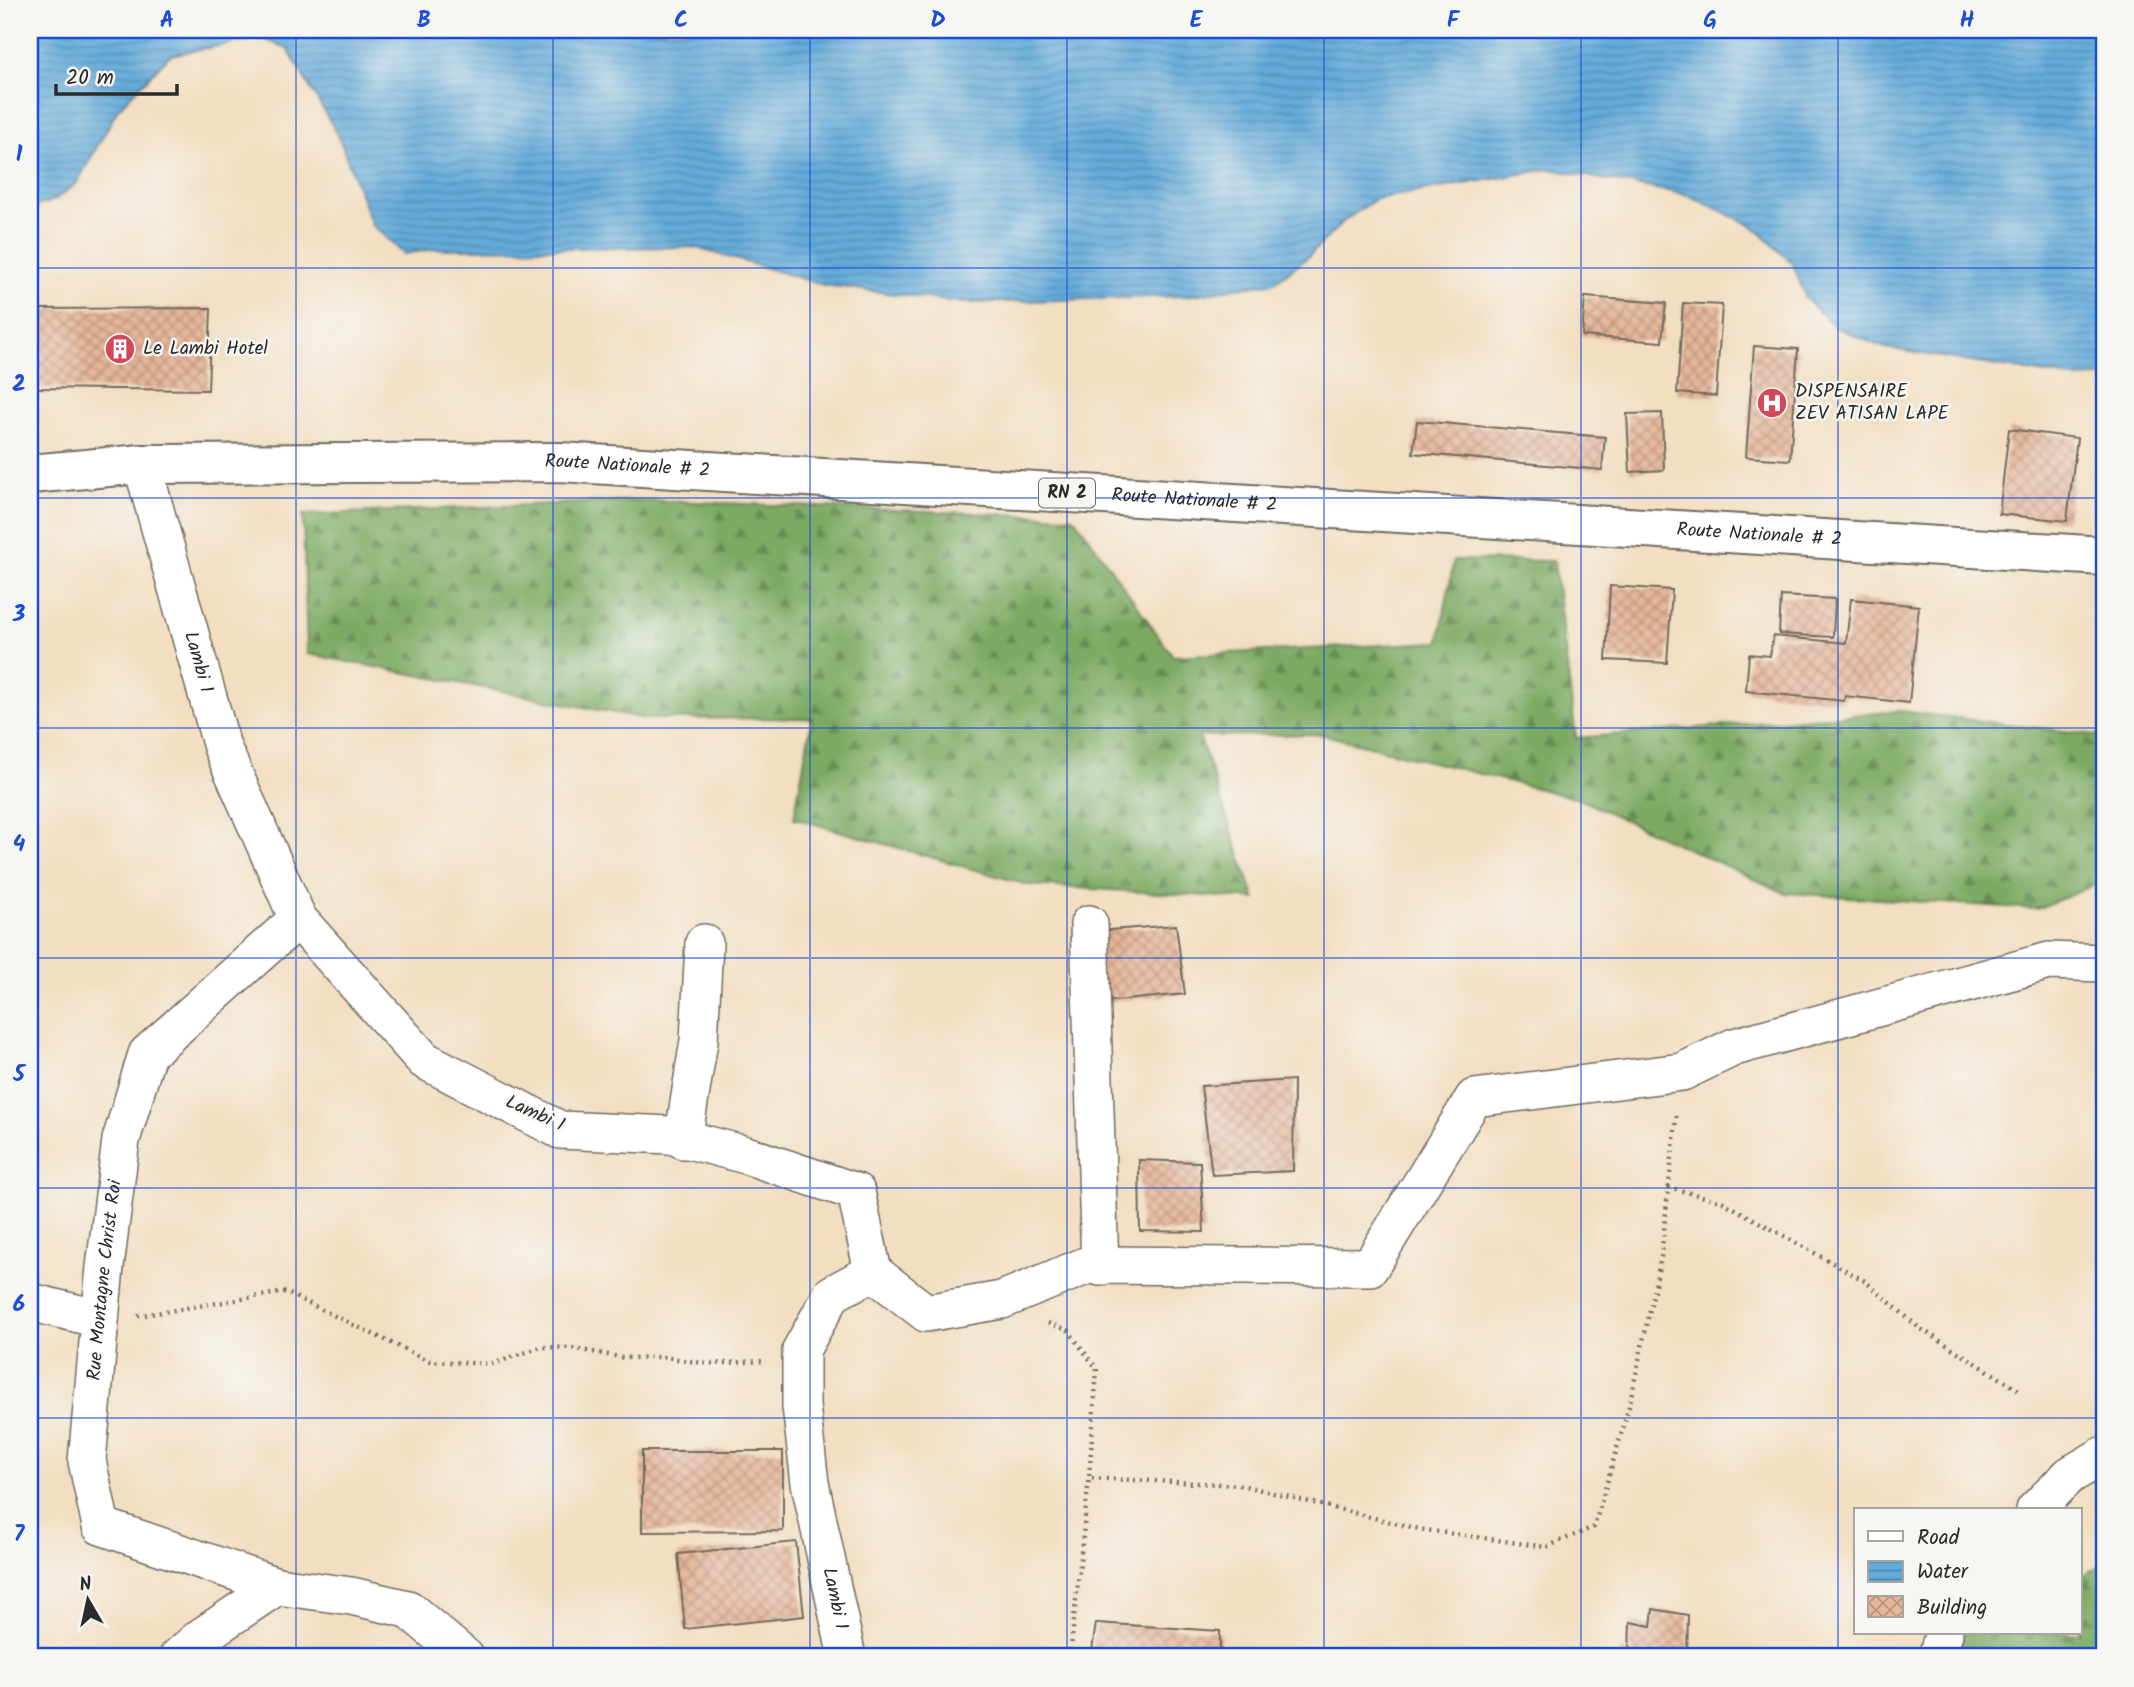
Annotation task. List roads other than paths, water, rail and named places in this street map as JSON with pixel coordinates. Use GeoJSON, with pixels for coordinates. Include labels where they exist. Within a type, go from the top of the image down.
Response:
{"type":"FeatureCollection","features":[{"type":"Feature","properties":{"kind":"main road","name":"Route Nationale # 2"},"geometry":{"type":"LineString","coordinates":[[30,474],[142,464],[560,462],[2104,556]]}},
{"type":"Feature","properties":{"kind":"street","name":"Lambi 1"},"geometry":{"type":"LineString","coordinates":[[142,464],[222,747],[298,919],[424,1060],[560,1130],[670,1135],[746,1155],[856,1192],[873,1272],[832,1294],[802,1350],[801,1406],[810,1483],[847,1657]]}},
{"type":"Feature","properties":{"kind":"street","name":"Rue Montagne Christ Roi"},"geometry":{"type":"LineString","coordinates":[[277,1586],[101,1526],[87,1461],[121,1140],[147,1054],[298,919]]}},
{"type":"Feature","properties":{"kind":"street"},"geometry":{"type":"LineString","coordinates":[[1089,924],[1100,1266]]}},
{"type":"Feature","properties":{"kind":"street"},"geometry":{"type":"LineString","coordinates":[[682,1140],[699,1041],[704,943]]}},
{"type":"Feature","properties":{"kind":"street"},"geometry":{"type":"LineString","coordinates":[[873,1272],[926,1313],[1002,1300],[1088,1265],[1370,1267],[1474,1098],[1682,1072],[1734,1047],[2049,961],[2104,963]]}},
{"type":"Feature","properties":{"kind":"street"},"geometry":{"type":"LineString","coordinates":[[30,1302],[100,1319]]}},
{"type":"Feature","properties":{"kind":"street"},"geometry":{"type":"LineString","coordinates":[[2037,1508],[2070,1475],[2104,1455]]}},
{"type":"Feature","properties":{"kind":"street"},"geometry":{"type":"LineString","coordinates":[[178,1657],[201,1637],[277,1586],[351,1596],[408,1609],[465,1657]]}},
{"type":"Feature","properties":{"kind":"street"},"geometry":{"type":"LineString","coordinates":[[1937,1657],[1944,1634]]}},
{"type":"Feature","properties":{"kind":"water"},"geometry":{"type":"Polygon","coordinates":[[[30,30],[2104,30],[2104,377],[2071,378],[1885,348],[1835,327],[1806,299],[1793,264],[1753,226],[1688,195],[1550,169],[1376,199],[1344,221],[1309,256],[1275,282],[1186,296],[966,303],[824,285],[694,247],[435,249],[404,254],[372,225],[338,135],[287,48],[261,38],[170,55],[118,109],[77,183],[53,201],[30,208],[30,30]]]}},
{"type":"Feature","properties":{"kind":"place","name":"Le Lambi Hotel"},"geometry":{"type":"Point","coordinates":[120,349]}},
{"type":"Feature","properties":{"kind":"place","name":"DISPENSAIRE ZEV ATISAN LAPE"},"geometry":{"type":"Point","coordinates":[1772,403]}}]}
